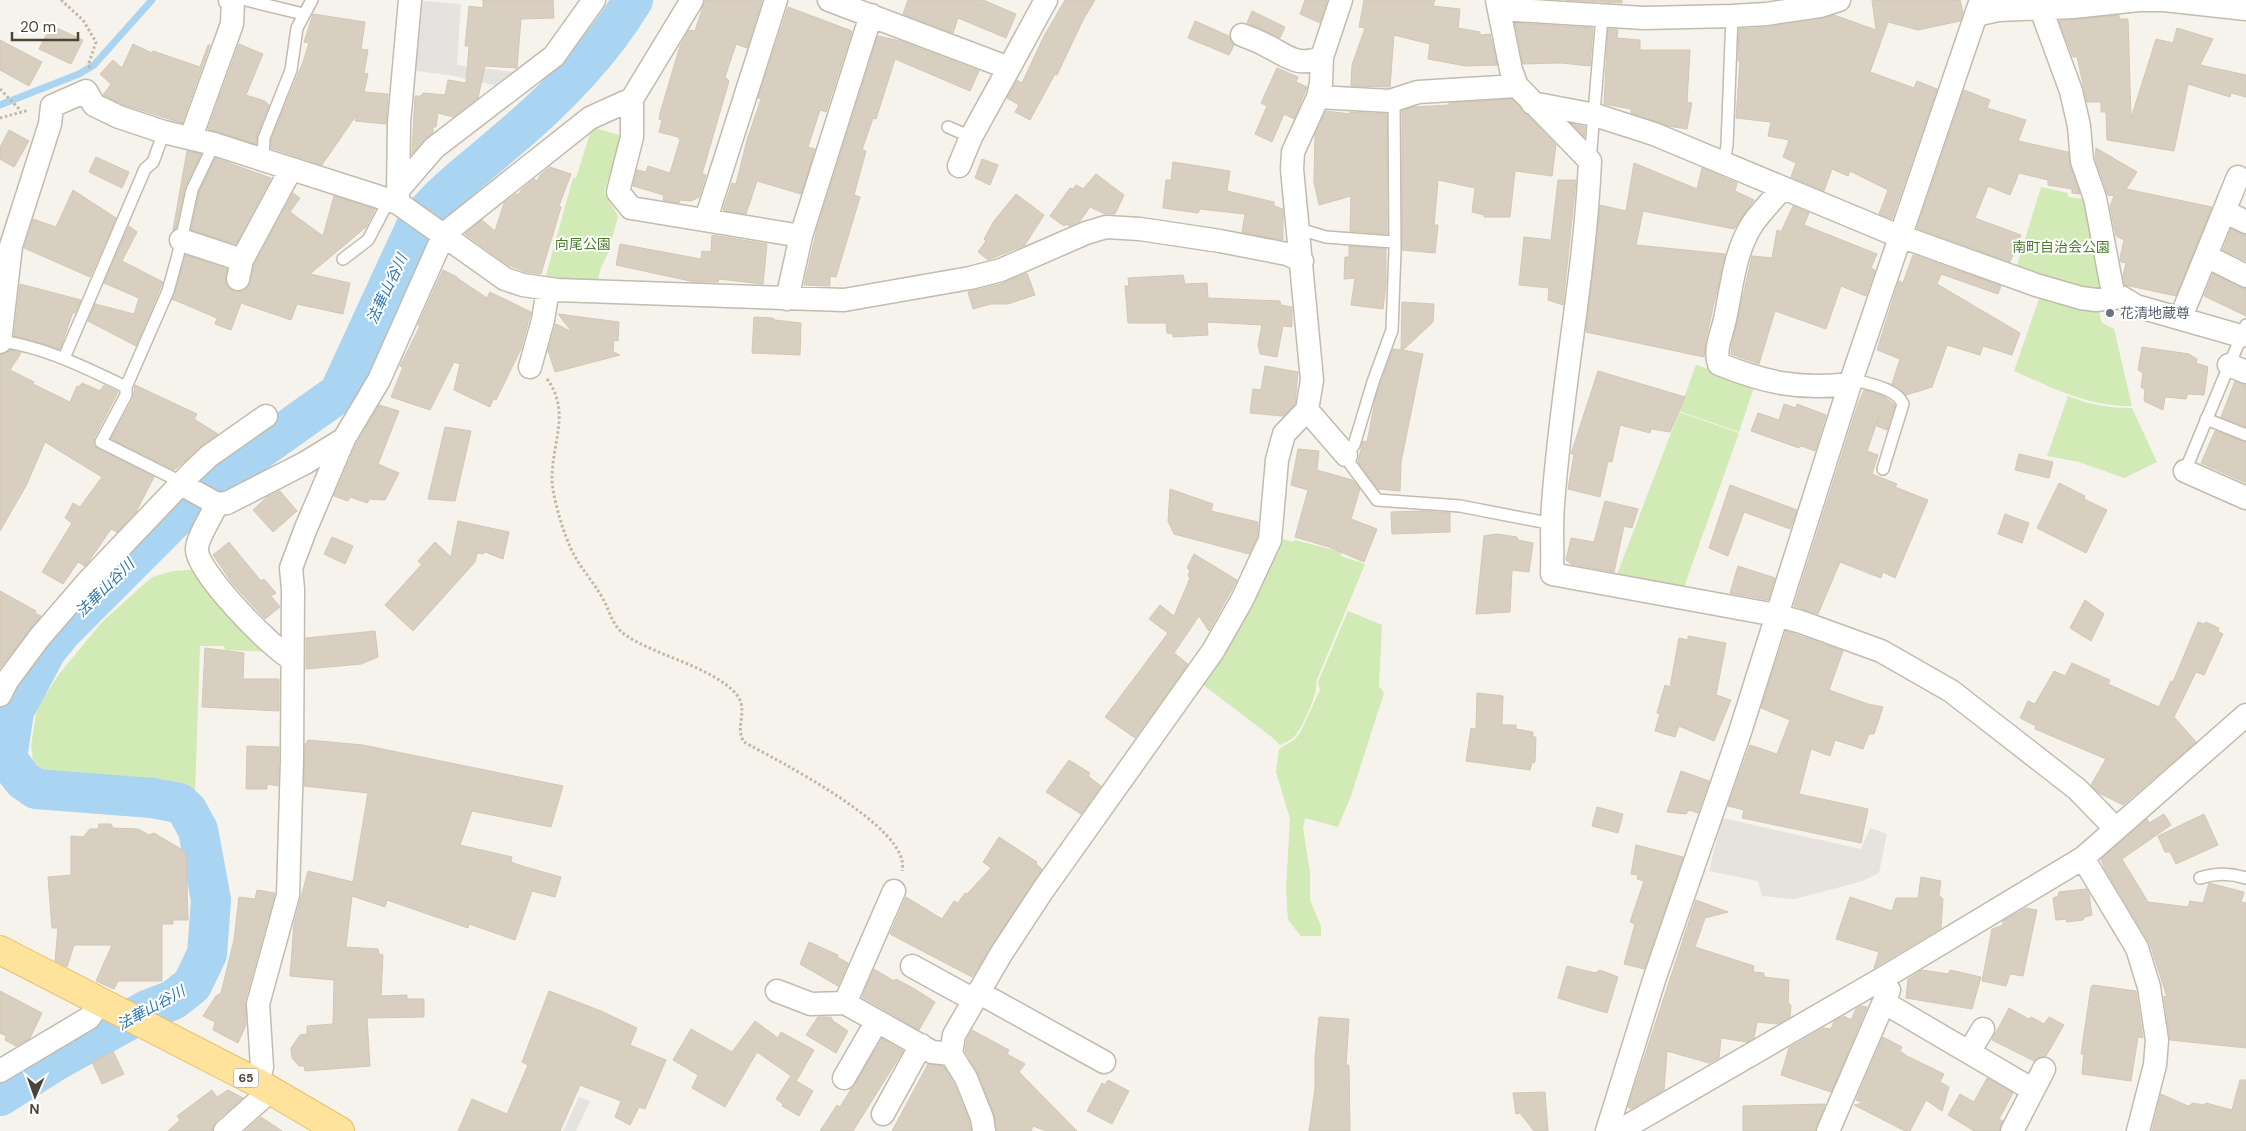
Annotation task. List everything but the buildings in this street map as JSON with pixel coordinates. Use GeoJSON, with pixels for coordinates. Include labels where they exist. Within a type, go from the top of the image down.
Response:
{"type":"FeatureCollection","features":[{"type":"Feature","properties":{"kind":"main road","name":"65"},"geometry":{"type":"LineString","coordinates":[[0,950],[264,1088],[340,1131]]}},
{"type":"Feature","properties":{"kind":"street"},"geometry":{"type":"LineString","coordinates":[[191,137],[232,24],[237,0]]}},
{"type":"Feature","properties":{"kind":"street"},"geometry":{"type":"LineString","coordinates":[[395,198],[399,123],[410,0]]}},
{"type":"Feature","properties":{"kind":"street"},"geometry":{"type":"LineString","coordinates":[[395,198],[434,148],[554,56],[594,0]]}},
{"type":"Feature","properties":{"kind":"street"},"geometry":{"type":"LineString","coordinates":[[692,0],[632,99],[632,137],[618,192],[631,208],[801,236]]}},
{"type":"Feature","properties":{"kind":"street"},"geometry":{"type":"LineString","coordinates":[[706,219],[776,0]]}},
{"type":"Feature","properties":{"kind":"street"},"geometry":{"type":"LineString","coordinates":[[829,0],[1008,68]]}},
{"type":"Feature","properties":{"kind":"street"},"geometry":{"type":"LineString","coordinates":[[959,166],[971,136],[1046,0]]}},
{"type":"Feature","properties":{"kind":"street"},"geometry":{"type":"LineString","coordinates":[[989,1129],[966,1078],[951,1054],[954,1035],[976,996],[1043,890],[1218,643],[1242,600],[1270,540],[1276,460],[1284,434],[1308,410],[1312,380],[1292,168],[1293,152],[1318,97],[1321,84],[1322,57],[1341,0]]}},
{"type":"Feature","properties":{"kind":"street"},"geometry":{"type":"LineString","coordinates":[[1838,0],[1820,6],[1766,14],[1644,18],[1602,16],[1498,4],[1511,70],[1517,86],[1590,161],[1587,227],[1567,370],[1553,524],[1552,574],[1776,615],[1882,651],[1951,691],[2077,789],[2115,828]]}},
{"type":"Feature","properties":{"kind":"street"},"geometry":{"type":"LineString","coordinates":[[1607,1131],[1654,980],[1740,732],[1851,382],[1978,7],[1998,10],[2037,4],[2164,0],[2246,9]]}},
{"type":"Feature","properties":{"kind":"street"},"geometry":{"type":"LineString","coordinates":[[2037,4],[2071,91],[2079,126],[2082,162],[2095,198],[2114,298]]}},
{"type":"Feature","properties":{"kind":"street"},"geometry":{"type":"LineString","coordinates":[[787,299],[801,236],[871,15]]}},
{"type":"Feature","properties":{"kind":"street"},"geometry":{"type":"LineString","coordinates":[[1242,35],[1266,45],[1286,58],[1312,62],[1322,57]]}},
{"type":"Feature","properties":{"kind":"street"},"geometry":{"type":"LineString","coordinates":[[1318,97],[1394,100],[1418,92],[1517,86]]}},
{"type":"Feature","properties":{"kind":"street"},"geometry":{"type":"LineString","coordinates":[[0,342],[10,246],[50,124],[52,106],[86,91],[94,105],[120,117],[164,132],[191,137],[291,169],[395,198],[490,270],[505,279],[523,285],[548,288],[844,300],[970,278],[1000,270],[1086,232],[1106,227],[1140,229],[1220,241],[1287,254],[1302,261]]}},
{"type":"Feature","properties":{"kind":"street"},"geometry":{"type":"LineString","coordinates":[[225,1131],[264,1088],[258,1004],[288,895],[292,759],[293,590],[291,568],[306,528],[344,439],[379,380],[444,234],[590,118],[632,99]]}},
{"type":"Feature","properties":{"kind":"street"},"geometry":{"type":"LineString","coordinates":[[1532,103],[1595,114],[1654,134],[1900,236],[2060,292],[2096,300],[2121,298],[2136,306],[2182,318],[2244,330]]}},
{"type":"Feature","properties":{"kind":"street"},"geometry":{"type":"LineString","coordinates":[[181,240],[240,269],[291,169]]}},
{"type":"Feature","properties":{"kind":"street"},"geometry":{"type":"LineString","coordinates":[[2182,318],[2238,177]]}},
{"type":"Feature","properties":{"kind":"street"},"geometry":{"type":"LineString","coordinates":[[1783,188],[1753,224],[1742,244],[1718,344],[1717,357],[1719,364],[1748,376],[1798,387],[1851,382]]}},
{"type":"Feature","properties":{"kind":"street"},"geometry":{"type":"LineString","coordinates":[[2224,211],[2246,222]]}},
{"type":"Feature","properties":{"kind":"street"},"geometry":{"type":"LineString","coordinates":[[2206,256],[2246,276]]}},
{"type":"Feature","properties":{"kind":"street"},"geometry":{"type":"LineString","coordinates":[[530,365],[548,288]]}},
{"type":"Feature","properties":{"kind":"street"},"geometry":{"type":"LineString","coordinates":[[1308,410],[1346,455]]}},
{"type":"Feature","properties":{"kind":"street"},"geometry":{"type":"LineString","coordinates":[[0,695],[7,681],[39,638],[90,580],[181,484],[209,456],[266,416]]}},
{"type":"Feature","properties":{"kind":"street"},"geometry":{"type":"LineString","coordinates":[[181,484],[217,504],[238,498],[304,463],[344,439]]}},
{"type":"Feature","properties":{"kind":"street"},"geometry":{"type":"LineString","coordinates":[[2184,470],[2246,498]]}},
{"type":"Feature","properties":{"kind":"street"},"geometry":{"type":"LineString","coordinates":[[217,504],[198,543],[196,550],[199,561],[270,644],[292,659]]}},
{"type":"Feature","properties":{"kind":"street"},"geometry":{"type":"LineString","coordinates":[[1619,1131],[1890,974],[2083,858],[2246,715]]}},
{"type":"Feature","properties":{"kind":"street"},"geometry":{"type":"LineString","coordinates":[[2083,858],[2137,948],[2151,996],[2157,1040],[2155,1066],[2138,1131]]}},
{"type":"Feature","properties":{"kind":"street"},"geometry":{"type":"LineString","coordinates":[[845,1003],[894,891]]}},
{"type":"Feature","properties":{"kind":"street"},"geometry":{"type":"LineString","coordinates":[[912,966],[976,996],[1104,1062]]}},
{"type":"Feature","properties":{"kind":"street"},"geometry":{"type":"LineString","coordinates":[[1834,1129],[1889,994],[1890,974]]}},
{"type":"Feature","properties":{"kind":"street"},"geometry":{"type":"LineString","coordinates":[[777,991],[811,1004],[845,1003],[932,1052],[951,1054]]}},
{"type":"Feature","properties":{"kind":"street"},"geometry":{"type":"LineString","coordinates":[[1884,1003],[2033,1090]]}},
{"type":"Feature","properties":{"kind":"street"},"geometry":{"type":"LineString","coordinates":[[0,1071],[89,1018],[110,1008]]}},
{"type":"Feature","properties":{"kind":"street"},"geometry":{"type":"LineString","coordinates":[[844,1078],[877,1021]]}},
{"type":"Feature","properties":{"kind":"street"},"geometry":{"type":"LineString","coordinates":[[1969,1052],[1983,1029]]}},
{"type":"Feature","properties":{"kind":"street"},"geometry":{"type":"LineString","coordinates":[[883,1114],[921,1045]]}},
{"type":"Feature","properties":{"kind":"street"},"geometry":{"type":"LineString","coordinates":[[2012,1131],[2044,1069]]}},
{"type":"Feature","properties":{"kind":"lane"},"geometry":{"type":"LineString","coordinates":[[237,0],[303,14]]}},
{"type":"Feature","properties":{"kind":"lane"},"geometry":{"type":"LineString","coordinates":[[263,160],[264,138],[291,70],[298,28],[303,14],[312,0]]}},
{"type":"Feature","properties":{"kind":"lane"},"geometry":{"type":"LineString","coordinates":[[1590,161],[1602,16]]}},
{"type":"Feature","properties":{"kind":"lane"},"geometry":{"type":"LineString","coordinates":[[1724,162],[1727,145],[1732,16]]}},
{"type":"Feature","properties":{"kind":"lane"},"geometry":{"type":"LineString","coordinates":[[1394,100],[1392,330],[1373,382],[1354,445],[1346,455],[1377,500],[1460,506],[1553,524]]}},
{"type":"Feature","properties":{"kind":"lane"},"geometry":{"type":"LineString","coordinates":[[948,127],[971,136]]}},
{"type":"Feature","properties":{"kind":"lane"},"geometry":{"type":"LineString","coordinates":[[64,358],[145,169],[152,162],[164,132]]}},
{"type":"Feature","properties":{"kind":"lane"},"geometry":{"type":"LineString","coordinates":[[181,484],[175,479],[101,442],[126,395],[126,387],[168,291],[192,190],[214,144]]}},
{"type":"Feature","properties":{"kind":"lane"},"geometry":{"type":"LineString","coordinates":[[343,259],[368,240],[395,198]]}},
{"type":"Feature","properties":{"kind":"lane"},"geometry":{"type":"LineString","coordinates":[[1299,229],[1326,237],[1393,242]]}},
{"type":"Feature","properties":{"kind":"lane"},"geometry":{"type":"LineString","coordinates":[[2184,470],[2206,419],[2237,369],[2244,330]]}},
{"type":"Feature","properties":{"kind":"lane"},"geometry":{"type":"LineString","coordinates":[[0,342],[14,343],[64,358],[126,387]]}},
{"type":"Feature","properties":{"kind":"lane"},"geometry":{"type":"LineString","coordinates":[[1851,382],[1890,392],[1900,397],[1903,404],[1883,470]]}},
{"type":"Feature","properties":{"kind":"lane"},"geometry":{"type":"LineString","coordinates":[[2206,419],[2246,435]]}},
{"type":"Feature","properties":{"kind":"lane"},"geometry":{"type":"LineString","coordinates":[[2200,878],[2211,874],[2235,875],[2246,878]]}},
{"type":"Feature","properties":{"kind":"path"},"geometry":{"type":"LineString","coordinates":[[61,0],[82,20],[96,42],[89,63]]}},
{"type":"Feature","properties":{"kind":"path"},"geometry":{"type":"LineString","coordinates":[[0,89],[21,111],[0,118]]}},
{"type":"Feature","properties":{"kind":"path"},"geometry":{"type":"LineString","coordinates":[[530,365],[548,380],[559,401],[559,427],[552,480],[568,543],[577,563],[604,600],[617,627],[643,645],[726,683],[741,702],[744,710],[740,731],[744,742],[833,793],[862,812],[879,827],[903,860],[903,869],[894,891]]}},
{"type":"Feature","properties":{"kind":"shaded area"},"geometry":{"type":"Polygon","coordinates":[[[415,0],[461,4],[457,65],[522,73],[499,86],[448,75],[407,70],[415,0]]]}},
{"type":"Feature","properties":{"kind":"shaded area"},"geometry":{"type":"Polygon","coordinates":[[[1722,818],[1861,849],[1870,828],[1887,834],[1879,873],[1860,882],[1794,899],[1762,896],[1758,881],[1709,871],[1722,818]]]}},
{"type":"Feature","properties":{"kind":"shaded area"},"geometry":{"type":"Polygon","coordinates":[[[579,1097],[590,1101],[576,1131],[563,1131],[579,1097]]]}},
{"type":"Feature","properties":{"kind":"green space","name":"向尾公園"},"geometry":{"type":"Polygon","coordinates":[[[592,127],[622,136],[604,192],[618,216],[609,251],[600,270],[598,282],[545,279],[573,178],[576,178],[592,127]]]}},
{"type":"Feature","properties":{"kind":"green space","name":"南町自治会公園"},"geometry":{"type":"Polygon","coordinates":[[[2041,187],[2068,193],[2068,197],[2091,200],[2107,291],[2100,295],[2016,269],[2041,187]]]}},
{"type":"Feature","properties":{"kind":"green space"},"geometry":{"type":"Polygon","coordinates":[[[2041,293],[2098,307],[2102,323],[2114,329],[2132,406],[2086,400],[2057,390],[2014,371],[2041,293]]]}},
{"type":"Feature","properties":{"kind":"green space"},"geometry":{"type":"Polygon","coordinates":[[[1696,365],[1755,384],[1739,432],[1679,411],[1696,365]]]}},
{"type":"Feature","properties":{"kind":"green space"},"geometry":{"type":"Polygon","coordinates":[[[2068,396],[2100,405],[2132,408],[2157,462],[2124,478],[2079,462],[2047,456],[2068,396]]]}},
{"type":"Feature","properties":{"kind":"green space"},"geometry":{"type":"Polygon","coordinates":[[[1679,412],[1739,433],[1683,590],[1616,577],[1679,412]]]}},
{"type":"Feature","properties":{"kind":"green space"},"geometry":{"type":"Polygon","coordinates":[[[1277,538],[1293,542],[1295,540],[1342,552],[1341,556],[1365,564],[1316,682],[1315,694],[1305,719],[1294,737],[1280,745],[1202,684],[1277,538]]]}},
{"type":"Feature","properties":{"kind":"green space"},"geometry":{"type":"Polygon","coordinates":[[[189,570],[202,573],[273,652],[225,650],[224,646],[200,646],[195,796],[85,786],[65,782],[44,773],[33,760],[31,746],[37,708],[59,674],[103,621],[152,577],[173,571],[189,570]]]}},
{"type":"Feature","properties":{"kind":"green space"},"geometry":{"type":"Polygon","coordinates":[[[1348,611],[1382,625],[1379,686],[1384,693],[1351,796],[1338,827],[1305,818],[1303,828],[1310,872],[1310,900],[1321,926],[1321,936],[1301,936],[1288,920],[1286,888],[1290,819],[1276,772],[1279,749],[1294,740],[1300,733],[1320,690],[1318,682],[1348,611]]]}},
{"type":"Feature","properties":{"kind":"waterway"},"geometry":{"type":"LineString","coordinates":[[0,105],[79,74],[94,65],[152,0]]}},
{"type":"Feature","properties":{"kind":"waterway","name":"法華山谷川"},"geometry":{"type":"LineString","coordinates":[[0,1096],[52,1063],[147,1010],[173,1000],[192,985],[207,954],[211,900],[198,830],[187,810],[179,803],[152,798],[36,789],[23,780],[7,759],[14,711],[46,651],[63,630],[204,489],[339,393],[416,226],[444,194],[555,97],[605,41],[633,0]]}},
{"type":"Feature","properties":{"kind":"place","name":"花清地蔵尊"},"geometry":{"type":"Point","coordinates":[2110,313]}}]}
